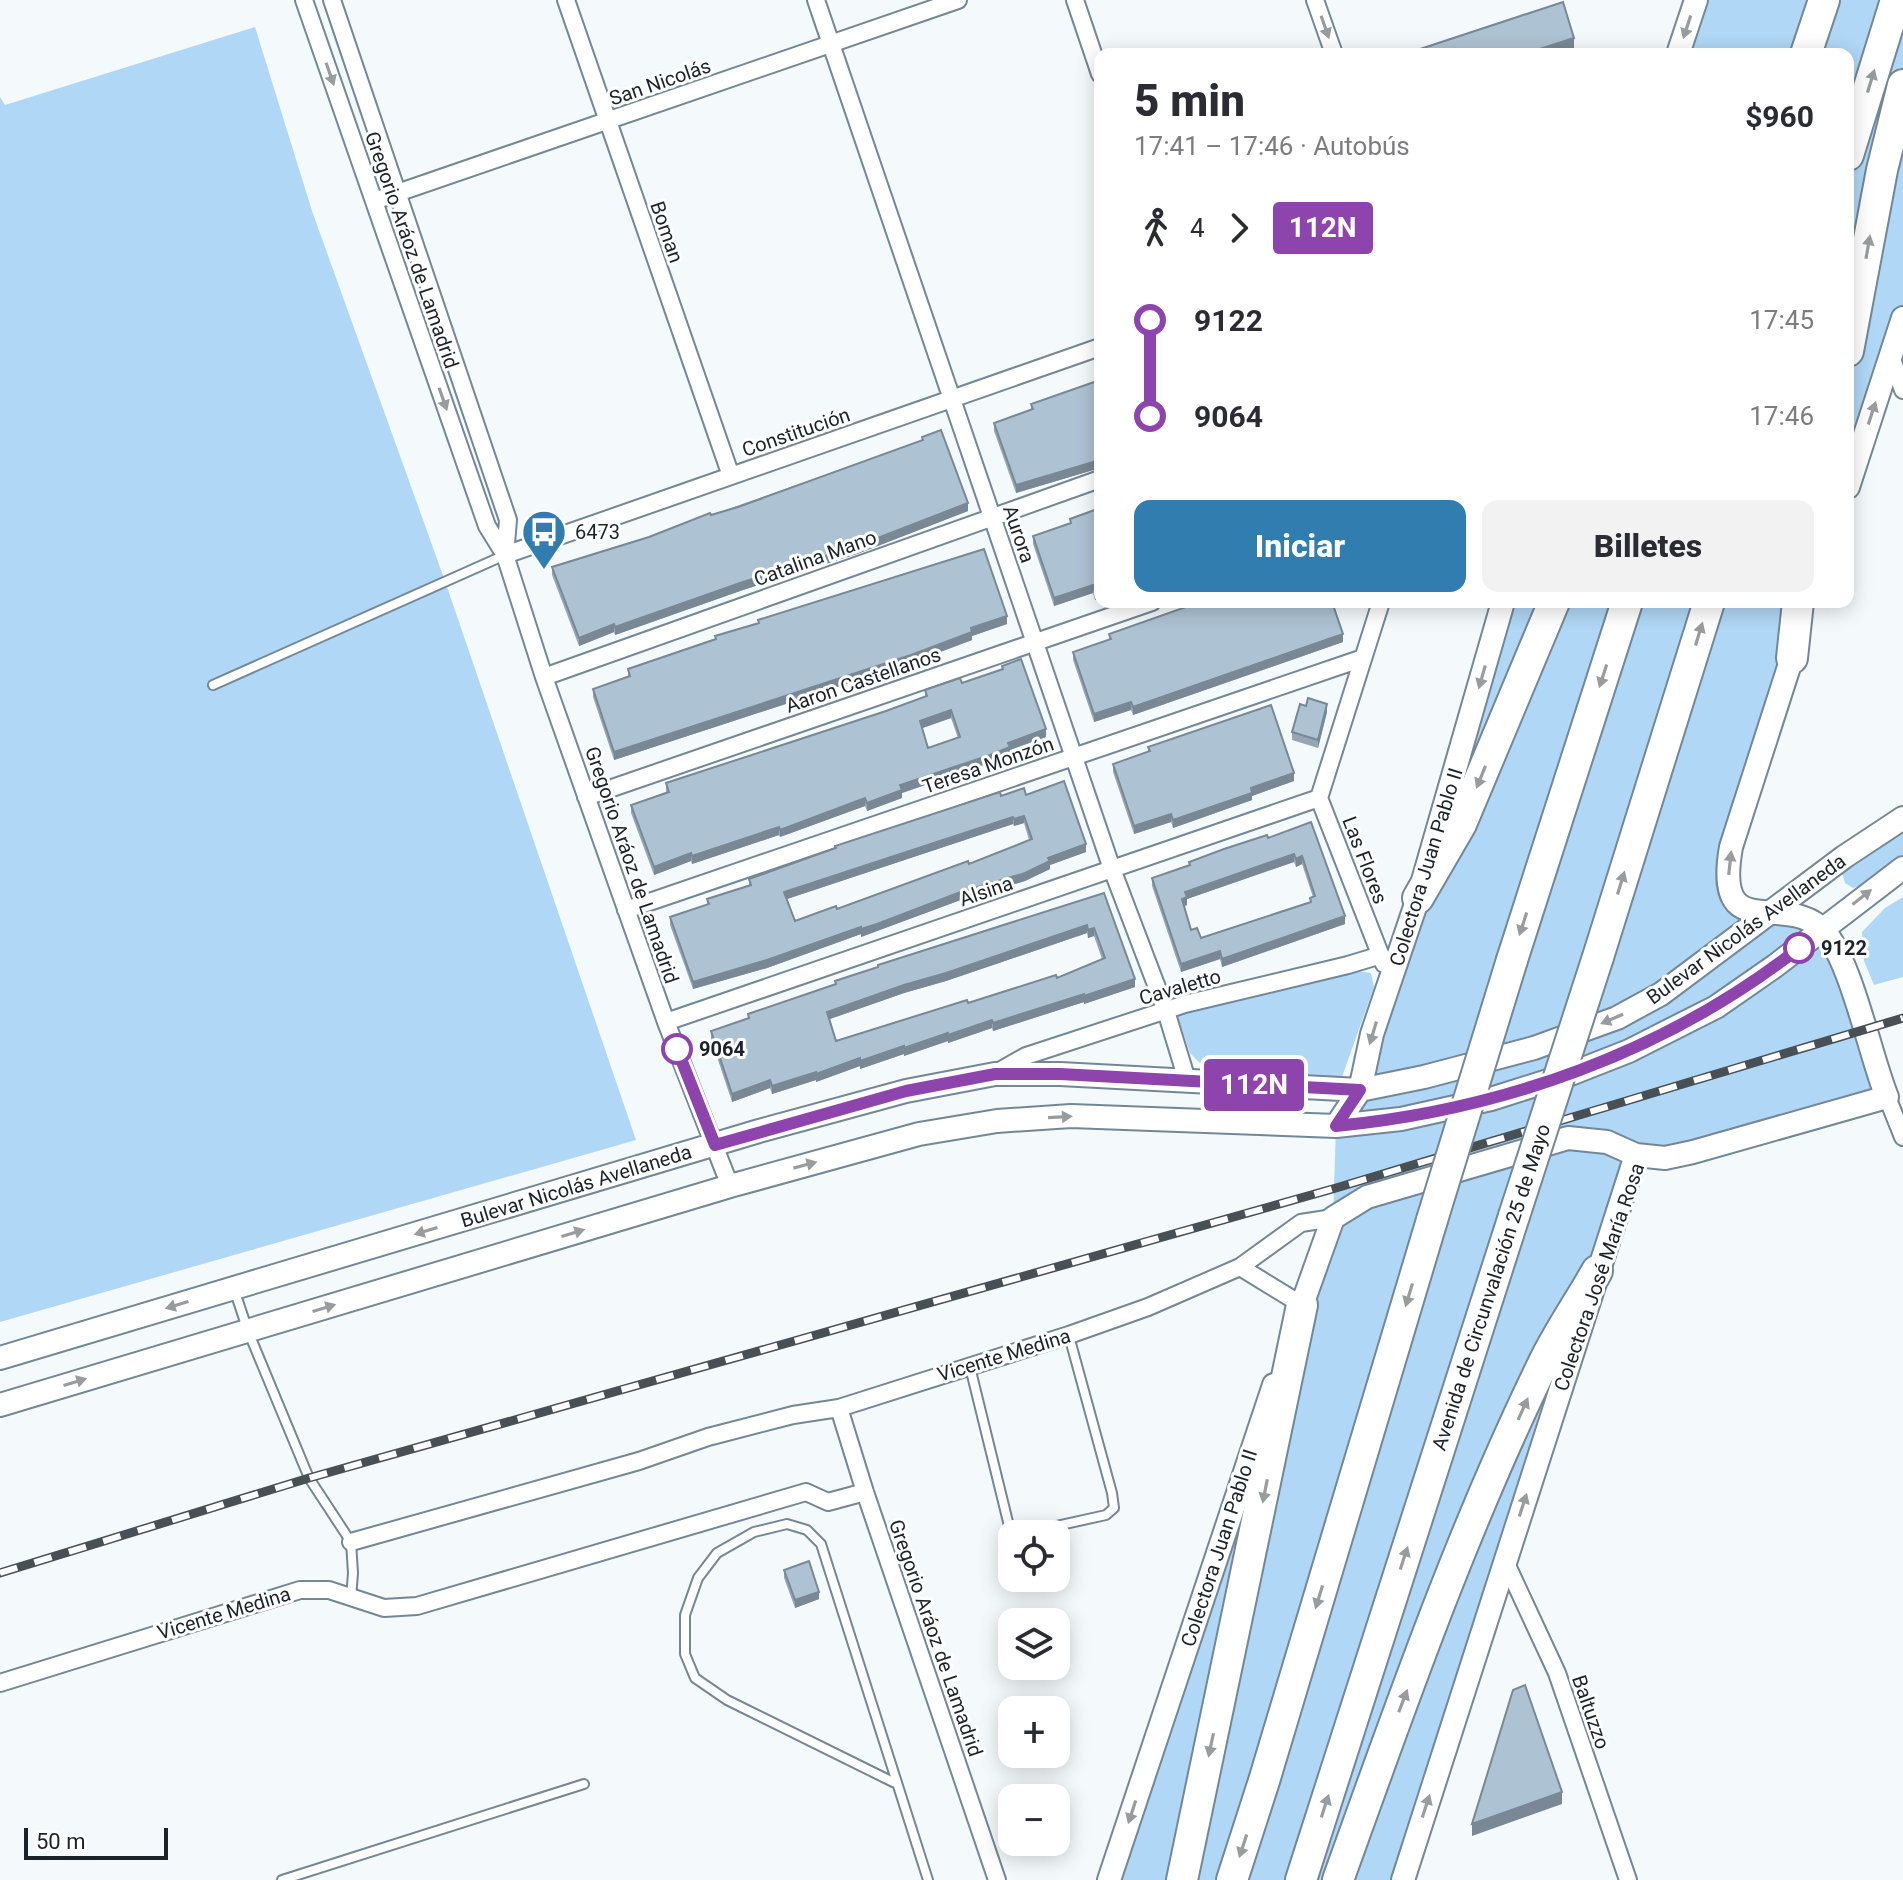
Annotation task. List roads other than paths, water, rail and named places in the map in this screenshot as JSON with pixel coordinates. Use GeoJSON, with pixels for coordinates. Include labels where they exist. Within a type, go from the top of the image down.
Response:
{"type":"FeatureCollection","features":[{"type":"Feature","properties":{"kind":"highway"},"geometry":{"type":"LineString","coordinates":[[1808,48],[1824,0]]}},
{"type":"Feature","properties":{"kind":"highway"},"geometry":{"type":"LineString","coordinates":[[1854,136],[1896,0]]}},
{"type":"Feature","properties":{"kind":"highway"},"geometry":{"type":"LineString","coordinates":[[1854,319],[1882,170],[1903,85]]}},
{"type":"Feature","properties":{"kind":"highway"},"geometry":{"type":"LineString","coordinates":[[1418,898],[1461,824],[1551,608]]}},
{"type":"Feature","properties":{"kind":"highway"},"geometry":{"type":"LineString","coordinates":[[1232,1880],[1512,960],[1625,608]]}},
{"type":"Feature","properties":{"kind":"highway","name":"Avenida de Circunvalación 25 de Mayo"},"geometry":{"type":"LineString","coordinates":[[1301,1880],[1707,608]]}},
{"type":"Feature","properties":{"kind":"highway"},"geometry":{"type":"LineString","coordinates":[[1792,658],[1797,608]]}},
{"type":"Feature","properties":{"kind":"highway"},"geometry":{"type":"LineString","coordinates":[[1338,1880],[1397,1717],[1473,1523],[1546,1359],[1597,1271]]}},
{"type":"Feature","properties":{"kind":"highway"},"geometry":{"type":"LineString","coordinates":[[1182,1880],[1302,1305]]}},
{"type":"Feature","properties":{"kind":"main road"},"geometry":{"type":"LineString","coordinates":[[1680,48],[1696,0]]}},
{"type":"Feature","properties":{"kind":"main road"},"geometry":{"type":"LineString","coordinates":[[1854,469],[1903,318]]}},
{"type":"Feature","properties":{"kind":"main road","name":"Colectora Juan Pablo II"},"geometry":{"type":"LineString","coordinates":[[1336,1126],[1360,1090],[1372,1034],[1418,898],[1501,608]]}},
{"type":"Feature","properties":{"kind":"main road"},"geometry":{"type":"LineString","coordinates":[[1808,608],[1731,847],[1727,871],[1730,888],[1738,903],[1752,913],[1806,918],[1822,929],[1844,967],[1895,1109]]}},
{"type":"Feature","properties":{"kind":"main road","name":"Bulevar Nicolás Avellaneda"},"geometry":{"type":"LineString","coordinates":[[0,1358],[906,1091],[995,1074],[1060,1074],[1360,1090],[1534,1048],[1617,1018],[1661,994],[1844,857],[1903,818]]}},
{"type":"Feature","properties":{"kind":"main road","name":"Bulevar Nicolás Avellaneda"},"geometry":{"type":"LineString","coordinates":[[0,1405],[730,1186],[919,1134],[997,1121],[1071,1116],[1336,1126],[1401,1119],[1491,1099],[1629,1051],[1716,1007],[1903,868]]}},
{"type":"Feature","properties":{"kind":"main road","name":"Colectora José María Rosa"},"geometry":{"type":"LineString","coordinates":[[1403,1880],[1636,1155],[1665,1158],[1895,1109]]}},
{"type":"Feature","properties":{"kind":"main road","name":"Vicente Medina"},"geometry":{"type":"LineString","coordinates":[[1333,1218],[1367,1197],[1402,1185],[1568,1138],[1607,1142],[1636,1155]]}},
{"type":"Feature","properties":{"kind":"main road","name":"Colectora Juan Pablo II"},"geometry":{"type":"LineString","coordinates":[[1109,1880],[1241,1479],[1333,1218]]}},
{"type":"Feature","properties":{"kind":"street","name":"Gregorio Aráoz de Lamadrid"},"geometry":{"type":"LineString","coordinates":[[304,0],[487,526],[505,555],[544,677],[626,910],[730,1186]]}},
{"type":"Feature","properties":{"kind":"street","name":"Gregorio Aráoz de Lamadrid"},"geometry":{"type":"LineString","coordinates":[[332,0],[508,520],[505,555]]}},
{"type":"Feature","properties":{"kind":"street","name":"Boman"},"geometry":{"type":"LineString","coordinates":[[566,0],[731,476]]}},
{"type":"Feature","properties":{"kind":"street","name":"Aurora"},"geometry":{"type":"LineString","coordinates":[[816,0],[1112,869],[1166,1011],[1187,1080]]}},
{"type":"Feature","properties":{"kind":"street","name":"San Nicolás"},"geometry":{"type":"LineString","coordinates":[[374,201],[958,0]]}},
{"type":"Feature","properties":{"kind":"street"},"geometry":{"type":"LineString","coordinates":[[1075,0],[1094,56]]}},
{"type":"Feature","properties":{"kind":"street"},"geometry":{"type":"LineString","coordinates":[[1315,0],[1332,48]]}},
{"type":"Feature","properties":{"kind":"street","name":"Constitución"},"geometry":{"type":"LineString","coordinates":[[505,555],[1094,349]]}},
{"type":"Feature","properties":{"kind":"street"},"geometry":{"type":"LineString","coordinates":[[1891,356],[1903,390]]}},
{"type":"Feature","properties":{"kind":"street","name":"Catalina Mano"},"geometry":{"type":"LineString","coordinates":[[544,677],[1094,481]]}},
{"type":"Feature","properties":{"kind":"street","name":"Aaron Castellanos"},"geometry":{"type":"LineString","coordinates":[[586,797],[1134,608]]}},
{"type":"Feature","properties":{"kind":"street"},"geometry":{"type":"LineString","coordinates":[[1319,798],[1379,608]]}},
{"type":"Feature","properties":{"kind":"street","name":"Teresa Monzón"},"geometry":{"type":"LineString","coordinates":[[626,910],[1363,658]]}},
{"type":"Feature","properties":{"kind":"street","name":"Alsina"},"geometry":{"type":"LineString","coordinates":[[666,1022],[1319,798]]}},
{"type":"Feature","properties":{"kind":"street","name":"Las Flores"},"geometry":{"type":"LineString","coordinates":[[1319,798],[1391,983]]}},
{"type":"Feature","properties":{"kind":"street","name":"Cavaletto"},"geometry":{"type":"LineString","coordinates":[[995,1074],[1026,1056],[1166,1011],[1381,955]]}},
{"type":"Feature","properties":{"kind":"street"},"geometry":{"type":"LineString","coordinates":[[1895,1109],[1903,1137]]}},
{"type":"Feature","properties":{"kind":"street","name":"Vicente Medina"},"geometry":{"type":"LineString","coordinates":[[351,1542],[639,1461],[708,1437],[793,1415],[839,1408],[1069,1335],[1148,1307],[1240,1267],[1301,1223],[1333,1218]]}},
{"type":"Feature","properties":{"kind":"street"},"geometry":{"type":"LineString","coordinates":[[1240,1267],[1302,1305]]}},
{"type":"Feature","properties":{"kind":"street","name":"Gregorio Aráoz de Lamadrid"},"geometry":{"type":"LineString","coordinates":[[839,1408],[997,1880]]}},
{"type":"Feature","properties":{"kind":"street","name":"Vicente Medina"},"geometry":{"type":"LineString","coordinates":[[0,1683],[300,1590],[329,1590],[384,1608],[417,1606],[806,1492],[828,1502],[865,1492]]}},
{"type":"Feature","properties":{"kind":"street","name":"Baltuzzo"},"geometry":{"type":"LineString","coordinates":[[1505,1561],[1557,1673],[1628,1880]]}},
{"type":"Feature","properties":{"kind":"lane"},"geometry":{"type":"LineString","coordinates":[[213,685],[505,555]]}},
{"type":"Feature","properties":{"kind":"lane"},"geometry":{"type":"LineString","coordinates":[[234,1288],[248,1331],[309,1478],[351,1542],[351,1598]]}},
{"type":"Feature","properties":{"kind":"lane"},"geometry":{"type":"LineString","coordinates":[[970,1366],[1009,1526],[1020,1534],[1106,1515],[1114,1508],[1112,1493],[1069,1335]]}},
{"type":"Feature","properties":{"kind":"lane"},"geometry":{"type":"LineString","coordinates":[[895,1783],[727,1700],[695,1678],[685,1654],[685,1615],[698,1578],[717,1553],[754,1532],[787,1524],[807,1530],[821,1544],[928,1880]]}},
{"type":"Feature","properties":{"kind":"lane"},"geometry":{"type":"LineString","coordinates":[[282,1880],[584,1784]]}},
{"type":"Feature","properties":{"kind":"railway"},"geometry":{"type":"LineString","coordinates":[[0,1573],[309,1478],[1336,1188],[1903,1018]]}},
{"type":"Feature","properties":{"kind":"place","name":"6473"},"geometry":{"type":"Point","coordinates":[544,571]}},
{"type":"Feature","properties":{"kind":"place","name":"9122"},"geometry":{"type":"Point","coordinates":[1799,948]}},
{"type":"Feature","properties":{"kind":"place","name":"9064"},"geometry":{"type":"Point","coordinates":[677,1049]}}]}
